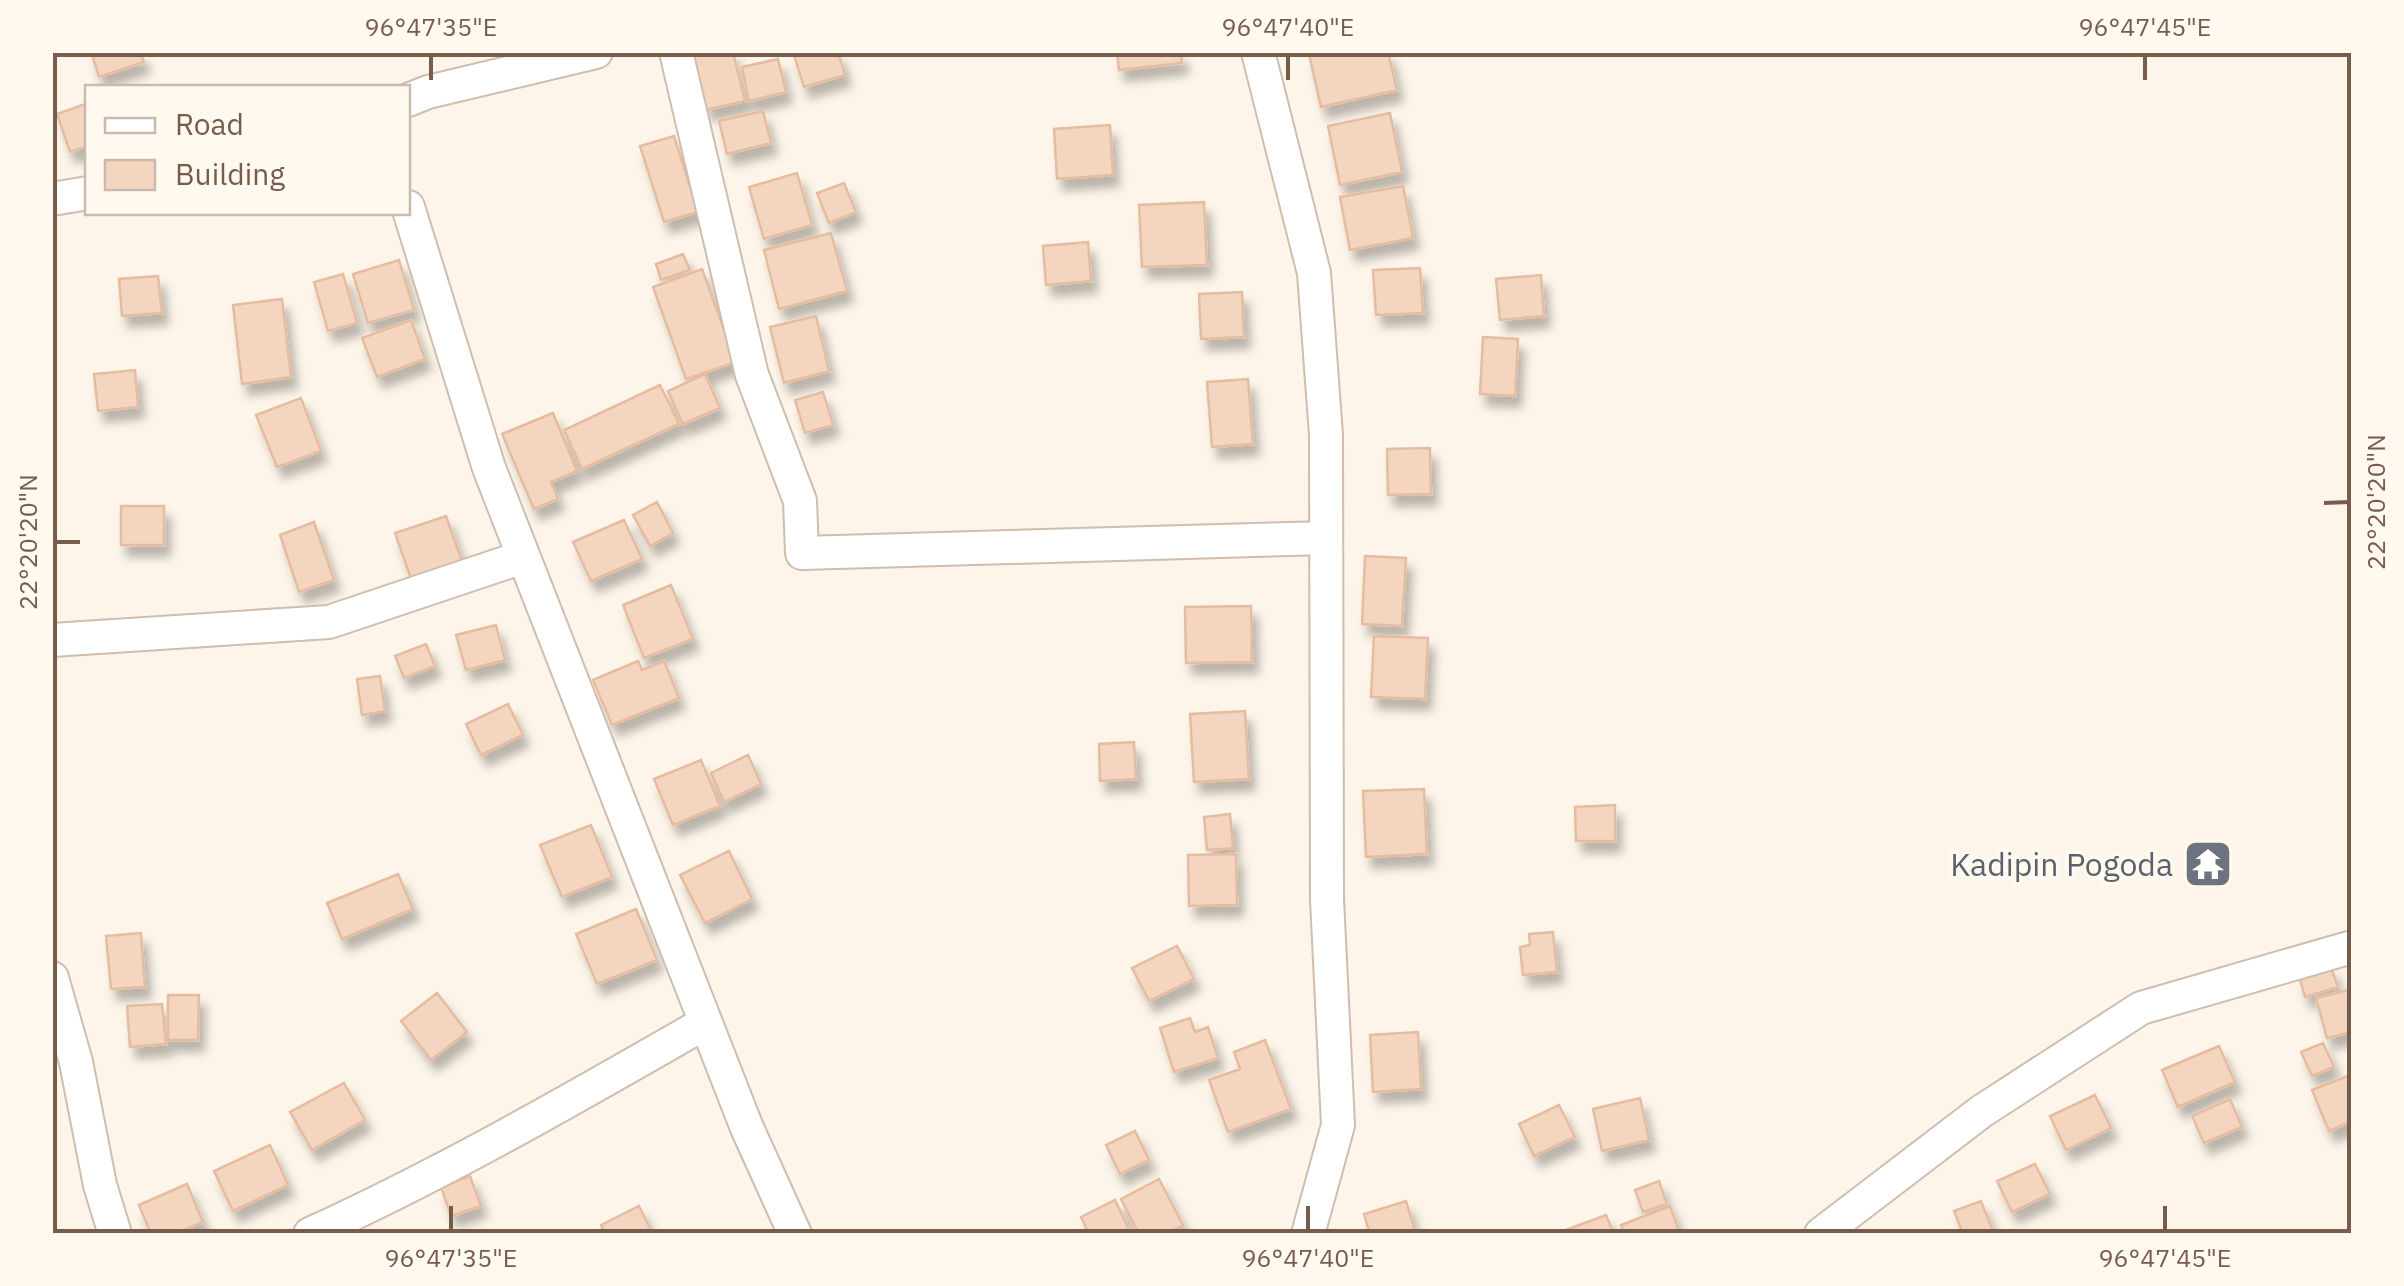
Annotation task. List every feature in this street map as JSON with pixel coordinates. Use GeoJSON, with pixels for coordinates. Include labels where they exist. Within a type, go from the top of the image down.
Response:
{"type":"FeatureCollection","features":[{"type":"Feature","properties":{"kind":"street"},"geometry":{"type":"LineString","coordinates":[[410,99],[596,52]]}},
{"type":"Feature","properties":{"kind":"street"},"geometry":{"type":"LineString","coordinates":[[676,52],[752,375],[800,501],[802,553],[1326,538]]}},
{"type":"Feature","properties":{"kind":"street"},"geometry":{"type":"LineString","coordinates":[[1258,52],[1314,273],[1326,435],[1328,898],[1338,1125],[1308,1234]]}},
{"type":"Feature","properties":{"kind":"street"},"geometry":{"type":"LineString","coordinates":[[52,199],[85,194]]}},
{"type":"Feature","properties":{"kind":"street"},"geometry":{"type":"LineString","coordinates":[[410,213],[489,468],[705,1023],[794,1234]]}},
{"type":"Feature","properties":{"kind":"street"},"geometry":{"type":"LineString","coordinates":[[52,640],[329,622],[522,554]]}},
{"type":"Feature","properties":{"kind":"street"},"geometry":{"type":"LineString","coordinates":[[1820,1234],[1982,1111],[2141,1008],[2352,947]]}},
{"type":"Feature","properties":{"kind":"street"},"geometry":{"type":"LineString","coordinates":[[52,978],[76,1062],[100,1185],[115,1234]]}},
{"type":"Feature","properties":{"kind":"street"},"geometry":{"type":"LineString","coordinates":[[310,1234],[548,1114],[705,1023]]}},
{"type":"Feature","properties":{"kind":"building"},"geometry":{"type":"Polygon","coordinates":[[[91,52],[140,52],[144,62],[99,77],[91,52]]]}},
{"type":"Feature","properties":{"kind":"building"},"geometry":{"type":"Polygon","coordinates":[[[693,52],[733,52],[745,101],[706,110],[693,52]]]}},
{"type":"Feature","properties":{"kind":"building"},"geometry":{"type":"Polygon","coordinates":[[[793,52],[838,52],[845,75],[804,87],[793,52]]]}},
{"type":"Feature","properties":{"kind":"building"},"geometry":{"type":"Polygon","coordinates":[[[1117,52],[1181,52],[1182,63],[1119,70],[1117,52]]]}},
{"type":"Feature","properties":{"kind":"building"},"geometry":{"type":"Polygon","coordinates":[[[1388,52],[1397,90],[1321,107],[1309,54],[1388,52]]]}},
{"type":"Feature","properties":{"kind":"building"},"geometry":{"type":"Polygon","coordinates":[[[778,59],[786,92],[749,101],[742,67],[778,59]]]}},
{"type":"Feature","properties":{"kind":"building"},"geometry":{"type":"Polygon","coordinates":[[[85,104],[85,147],[70,152],[57,114],[85,104]]]}},
{"type":"Feature","properties":{"kind":"building"},"geometry":{"type":"Polygon","coordinates":[[[763,111],[771,143],[727,154],[719,121],[763,111]]]}},
{"type":"Feature","properties":{"kind":"building"},"geometry":{"type":"Polygon","coordinates":[[[1390,113],[1402,172],[1340,185],[1328,126],[1390,113]]]}},
{"type":"Feature","properties":{"kind":"building"},"geometry":{"type":"Polygon","coordinates":[[[1110,125],[1113,175],[1057,179],[1054,129],[1110,125]]]}},
{"type":"Feature","properties":{"kind":"building"},"geometry":{"type":"Polygon","coordinates":[[[674,136],[698,212],[664,222],[640,146],[674,136]]]}},
{"type":"Feature","properties":{"kind":"building"},"geometry":{"type":"Polygon","coordinates":[[[797,173],[812,225],[764,239],[749,187],[797,173]]]}},
{"type":"Feature","properties":{"kind":"building"},"geometry":{"type":"Polygon","coordinates":[[[844,183],[856,212],[829,223],[817,193],[844,183]]]}},
{"type":"Feature","properties":{"kind":"building"},"geometry":{"type":"Polygon","coordinates":[[[1403,186],[1413,238],[1350,250],[1340,197],[1403,186]]]}},
{"type":"Feature","properties":{"kind":"building"},"geometry":{"type":"Polygon","coordinates":[[[1204,202],[1207,265],[1142,267],[1139,205],[1204,202]]]}},
{"type":"Feature","properties":{"kind":"building"},"geometry":{"type":"Polygon","coordinates":[[[831,233],[847,291],[779,309],[764,250],[831,233]]]}},
{"type":"Feature","properties":{"kind":"building"},"geometry":{"type":"Polygon","coordinates":[[[1088,242],[1091,281],[1046,285],[1043,246],[1088,242]]]}},
{"type":"Feature","properties":{"kind":"building"},"geometry":{"type":"Polygon","coordinates":[[[683,254],[690,270],[661,280],[656,264],[683,254]]]}},
{"type":"Feature","properties":{"kind":"building"},"geometry":{"type":"Polygon","coordinates":[[[399,260],[414,310],[368,323],[353,274],[399,260]]]}},
{"type":"Feature","properties":{"kind":"building"},"geometry":{"type":"Polygon","coordinates":[[[1420,268],[1423,313],[1376,315],[1373,270],[1420,268]]]}},
{"type":"Feature","properties":{"kind":"building"},"geometry":{"type":"Polygon","coordinates":[[[702,269],[736,362],[686,379],[653,287],[702,269]]]}},
{"type":"Feature","properties":{"kind":"building"},"geometry":{"type":"Polygon","coordinates":[[[343,274],[357,323],[328,331],[314,282],[343,274]]]}},
{"type":"Feature","properties":{"kind":"building"},"geometry":{"type":"Polygon","coordinates":[[[1541,275],[1544,316],[1500,320],[1496,279],[1541,275]]]}},
{"type":"Feature","properties":{"kind":"building"},"geometry":{"type":"Polygon","coordinates":[[[158,276],[162,313],[122,316],[119,279],[158,276]]]}},
{"type":"Feature","properties":{"kind":"building"},"geometry":{"type":"Polygon","coordinates":[[[1242,292],[1244,337],[1201,339],[1199,294],[1242,292]]]}},
{"type":"Feature","properties":{"kind":"building"},"geometry":{"type":"Polygon","coordinates":[[[282,299],[291,377],[242,384],[233,305],[282,299]]]}},
{"type":"Feature","properties":{"kind":"building"},"geometry":{"type":"Polygon","coordinates":[[[816,316],[829,371],[784,383],[770,327],[816,316]]]}},
{"type":"Feature","properties":{"kind":"building"},"geometry":{"type":"Polygon","coordinates":[[[411,320],[425,359],[377,377],[362,338],[411,320]]]}},
{"type":"Feature","properties":{"kind":"building"},"geometry":{"type":"Polygon","coordinates":[[[1483,337],[1518,339],[1515,396],[1480,394],[1483,337]]]}},
{"type":"Feature","properties":{"kind":"building"},"geometry":{"type":"Polygon","coordinates":[[[135,370],[138,407],[98,411],[94,374],[135,370]]]}},
{"type":"Feature","properties":{"kind":"building"},"geometry":{"type":"Polygon","coordinates":[[[705,374],[720,408],[683,424],[668,391],[705,374]]]}},
{"type":"Feature","properties":{"kind":"building"},"geometry":{"type":"Polygon","coordinates":[[[1248,379],[1253,444],[1212,447],[1207,382],[1248,379]]]}},
{"type":"Feature","properties":{"kind":"building"},"geometry":{"type":"Polygon","coordinates":[[[660,385],[679,424],[582,469],[564,430],[660,385]]]}},
{"type":"Feature","properties":{"kind":"building"},"geometry":{"type":"Polygon","coordinates":[[[823,392],[833,425],[805,433],[795,400],[823,392]]]}},
{"type":"Feature","properties":{"kind":"building"},"geometry":{"type":"Polygon","coordinates":[[[301,398],[321,451],[277,467],[256,415],[301,398]]]}},
{"type":"Feature","properties":{"kind":"building"},"geometry":{"type":"Polygon","coordinates":[[[553,413],[577,471],[551,482],[558,499],[534,509],[502,434],[553,413]]]}},
{"type":"Feature","properties":{"kind":"building"},"geometry":{"type":"Polygon","coordinates":[[[1430,448],[1431,494],[1388,495],[1387,449],[1430,448]]]}},
{"type":"Feature","properties":{"kind":"building"},"geometry":{"type":"Polygon","coordinates":[[[657,502],[673,533],[650,546],[633,515],[657,502]]]}},
{"type":"Feature","properties":{"kind":"building"},"geometry":{"type":"Polygon","coordinates":[[[121,506],[164,506],[164,545],[121,545],[121,506]]]}},
{"type":"Feature","properties":{"kind":"building"},"geometry":{"type":"Polygon","coordinates":[[[446,516],[463,564],[412,582],[395,533],[446,516]]]}},
{"type":"Feature","properties":{"kind":"building"},"geometry":{"type":"Polygon","coordinates":[[[624,520],[642,559],[591,581],[573,542],[624,520]]]}},
{"type":"Feature","properties":{"kind":"building"},"geometry":{"type":"Polygon","coordinates":[[[314,522],[334,580],[299,592],[280,535],[314,522]]]}},
{"type":"Feature","properties":{"kind":"building"},"geometry":{"type":"Polygon","coordinates":[[[1365,556],[1406,558],[1402,626],[1362,624],[1365,556]]]}},
{"type":"Feature","properties":{"kind":"building"},"geometry":{"type":"Polygon","coordinates":[[[671,585],[693,639],[644,658],[623,605],[671,585]]]}},
{"type":"Feature","properties":{"kind":"building"},"geometry":{"type":"Polygon","coordinates":[[[1251,606],[1252,662],[1186,663],[1185,607],[1251,606]]]}},
{"type":"Feature","properties":{"kind":"building"},"geometry":{"type":"Polygon","coordinates":[[[496,625],[505,660],[466,670],[456,635],[496,625]]]}},
{"type":"Feature","properties":{"kind":"building"},"geometry":{"type":"Polygon","coordinates":[[[1374,636],[1428,638],[1425,699],[1371,697],[1374,636]]]}},
{"type":"Feature","properties":{"kind":"building"},"geometry":{"type":"Polygon","coordinates":[[[426,644],[435,666],[404,678],[395,656],[426,644]]]}},
{"type":"Feature","properties":{"kind":"building"},"geometry":{"type":"Polygon","coordinates":[[[638,661],[642,670],[664,661],[679,698],[612,725],[593,680],[638,661]]]}},
{"type":"Feature","properties":{"kind":"building"},"geometry":{"type":"Polygon","coordinates":[[[380,676],[385,711],[362,715],[357,679],[380,676]]]}},
{"type":"Feature","properties":{"kind":"building"},"geometry":{"type":"Polygon","coordinates":[[[508,704],[523,735],[481,755],[466,724],[508,704]]]}},
{"type":"Feature","properties":{"kind":"building"},"geometry":{"type":"Polygon","coordinates":[[[1245,711],[1249,779],[1194,782],[1190,714],[1245,711]]]}},
{"type":"Feature","properties":{"kind":"building"},"geometry":{"type":"Polygon","coordinates":[[[1134,742],[1136,779],[1100,781],[1099,744],[1134,742]]]}},
{"type":"Feature","properties":{"kind":"building"},"geometry":{"type":"Polygon","coordinates":[[[748,755],[761,784],[724,802],[711,773],[748,755]]]}},
{"type":"Feature","properties":{"kind":"building"},"geometry":{"type":"Polygon","coordinates":[[[701,760],[720,806],[673,825],[654,779],[701,760]]]}},
{"type":"Feature","properties":{"kind":"building"},"geometry":{"type":"Polygon","coordinates":[[[1424,789],[1427,854],[1366,857],[1363,791],[1424,789]]]}},
{"type":"Feature","properties":{"kind":"building"},"geometry":{"type":"Polygon","coordinates":[[[1615,805],[1615,841],[1576,841],[1575,807],[1615,805]]]}},
{"type":"Feature","properties":{"kind":"building"},"geometry":{"type":"Polygon","coordinates":[[[1230,814],[1233,848],[1207,850],[1204,817],[1230,814]]]}},
{"type":"Feature","properties":{"kind":"building"},"geometry":{"type":"Polygon","coordinates":[[[591,825],[612,877],[562,897],[540,845],[591,825]]]}},
{"type":"Feature","properties":{"kind":"building"},"geometry":{"type":"Polygon","coordinates":[[[729,851],[752,899],[705,923],[680,875],[729,851]]]}},
{"type":"Feature","properties":{"kind":"building"},"geometry":{"type":"Polygon","coordinates":[[[1236,854],[1237,905],[1189,906],[1188,855],[1236,854]]]}},
{"type":"Feature","properties":{"kind":"building"},"geometry":{"type":"Polygon","coordinates":[[[398,874],[413,909],[342,939],[327,903],[398,874]]]}},
{"type":"Feature","properties":{"kind":"building"},"geometry":{"type":"Polygon","coordinates":[[[636,909],[657,960],[597,984],[576,934],[636,909]]]}},
{"type":"Feature","properties":{"kind":"building"},"geometry":{"type":"Polygon","coordinates":[[[1553,932],[1557,972],[1523,975],[1520,947],[1530,945],[1529,934],[1553,932]]]}},
{"type":"Feature","properties":{"kind":"building"},"geometry":{"type":"Polygon","coordinates":[[[141,933],[145,987],[111,989],[106,936],[141,933]]]}},
{"type":"Feature","properties":{"kind":"building"},"geometry":{"type":"Polygon","coordinates":[[[1177,946],[1194,979],[1149,1001],[1132,968],[1177,946]]]}},
{"type":"Feature","properties":{"kind":"building"},"geometry":{"type":"Polygon","coordinates":[[[2331,967],[2338,987],[2305,997],[2299,976],[2331,967]]]}},
{"type":"Feature","properties":{"kind":"building"},"geometry":{"type":"Polygon","coordinates":[[[2352,989],[2352,1032],[2327,1038],[2316,998],[2352,989]]]}},
{"type":"Feature","properties":{"kind":"building"},"geometry":{"type":"Polygon","coordinates":[[[437,993],[467,1032],[431,1060],[401,1021],[437,993]]]}},
{"type":"Feature","properties":{"kind":"building"},"geometry":{"type":"Polygon","coordinates":[[[168,995],[199,995],[198,1040],[168,1040],[168,995]]]}},
{"type":"Feature","properties":{"kind":"building"},"geometry":{"type":"Polygon","coordinates":[[[162,1004],[166,1044],[130,1047],[127,1006],[162,1004]]]}},
{"type":"Feature","properties":{"kind":"building"},"geometry":{"type":"Polygon","coordinates":[[[1190,1018],[1195,1032],[1208,1027],[1218,1058],[1174,1072],[1160,1028],[1190,1018]]]}},
{"type":"Feature","properties":{"kind":"building"},"geometry":{"type":"Polygon","coordinates":[[[1418,1032],[1421,1089],[1373,1092],[1370,1035],[1418,1032]]]}},
{"type":"Feature","properties":{"kind":"building"},"geometry":{"type":"Polygon","coordinates":[[[1265,1040],[1291,1109],[1228,1132],[1209,1080],[1240,1069],[1234,1052],[1265,1040]]]}},
{"type":"Feature","properties":{"kind":"building"},"geometry":{"type":"Polygon","coordinates":[[[2323,1043],[2334,1067],[2312,1076],[2301,1052],[2323,1043]]]}},
{"type":"Feature","properties":{"kind":"building"},"geometry":{"type":"Polygon","coordinates":[[[2219,1046],[2235,1082],[2178,1107],[2162,1070],[2219,1046]]]}},
{"type":"Feature","properties":{"kind":"building"},"geometry":{"type":"Polygon","coordinates":[[[2352,1074],[2352,1121],[2329,1131],[2312,1090],[2352,1074]]]}},
{"type":"Feature","properties":{"kind":"building"},"geometry":{"type":"Polygon","coordinates":[[[344,1083],[365,1120],[312,1150],[290,1112],[344,1083]]]}},
{"type":"Feature","properties":{"kind":"building"},"geometry":{"type":"Polygon","coordinates":[[[2095,1095],[2111,1128],[2066,1150],[2050,1116],[2095,1095]]]}},
{"type":"Feature","properties":{"kind":"building"},"geometry":{"type":"Polygon","coordinates":[[[1640,1098],[1649,1140],[1602,1151],[1593,1109],[1640,1098]]]}},
{"type":"Feature","properties":{"kind":"building"},"geometry":{"type":"Polygon","coordinates":[[[2230,1099],[2242,1127],[2204,1143],[2192,1116],[2230,1099]]]}},
{"type":"Feature","properties":{"kind":"building"},"geometry":{"type":"Polygon","coordinates":[[[1559,1105],[1575,1137],[1534,1156],[1519,1124],[1559,1105]]]}},
{"type":"Feature","properties":{"kind":"building"},"geometry":{"type":"Polygon","coordinates":[[[1135,1131],[1149,1160],[1120,1174],[1106,1145],[1135,1131]]]}},
{"type":"Feature","properties":{"kind":"building"},"geometry":{"type":"Polygon","coordinates":[[[270,1145],[288,1185],[233,1211],[214,1171],[270,1145]]]}},
{"type":"Feature","properties":{"kind":"building"},"geometry":{"type":"Polygon","coordinates":[[[2035,1164],[2050,1194],[2012,1212],[1997,1181],[2035,1164]]]}},
{"type":"Feature","properties":{"kind":"building"},"geometry":{"type":"Polygon","coordinates":[[[470,1176],[481,1206],[451,1216],[441,1187],[470,1176]]]}},
{"type":"Feature","properties":{"kind":"building"},"geometry":{"type":"Polygon","coordinates":[[[1159,1179],[1183,1225],[1167,1234],[1139,1234],[1121,1199],[1159,1179]]]}},
{"type":"Feature","properties":{"kind":"building"},"geometry":{"type":"Polygon","coordinates":[[[1659,1181],[1667,1204],[1643,1212],[1635,1190],[1659,1181]]]}},
{"type":"Feature","properties":{"kind":"building"},"geometry":{"type":"Polygon","coordinates":[[[187,1184],[203,1222],[175,1234],[151,1234],[139,1205],[187,1184]]]}},
{"type":"Feature","properties":{"kind":"building"},"geometry":{"type":"Polygon","coordinates":[[[1115,1200],[1131,1234],[1089,1234],[1081,1217],[1115,1200]]]}},
{"type":"Feature","properties":{"kind":"building"},"geometry":{"type":"Polygon","coordinates":[[[1406,1201],[1416,1234],[1370,1234],[1364,1214],[1406,1201]]]}},
{"type":"Feature","properties":{"kind":"building"},"geometry":{"type":"Polygon","coordinates":[[[1981,1201],[1994,1234],[1963,1234],[1954,1211],[1981,1201]]]}},
{"type":"Feature","properties":{"kind":"building"},"geometry":{"type":"Polygon","coordinates":[[[639,1206],[653,1234],[605,1234],[601,1225],[639,1206]]]}},
{"type":"Feature","properties":{"kind":"building"},"geometry":{"type":"Polygon","coordinates":[[[1670,1206],[1680,1234],[1624,1234],[1621,1225],[1670,1206]]]}},
{"type":"Feature","properties":{"kind":"building"},"geometry":{"type":"Polygon","coordinates":[[[1606,1215],[1614,1234],[1564,1234],[1563,1231],[1606,1215]]]}},
{"type":"Feature","properties":{"kind":"place","name":"Kadipin Pogoda"},"geometry":{"type":"Point","coordinates":[2208,864]}}]}
